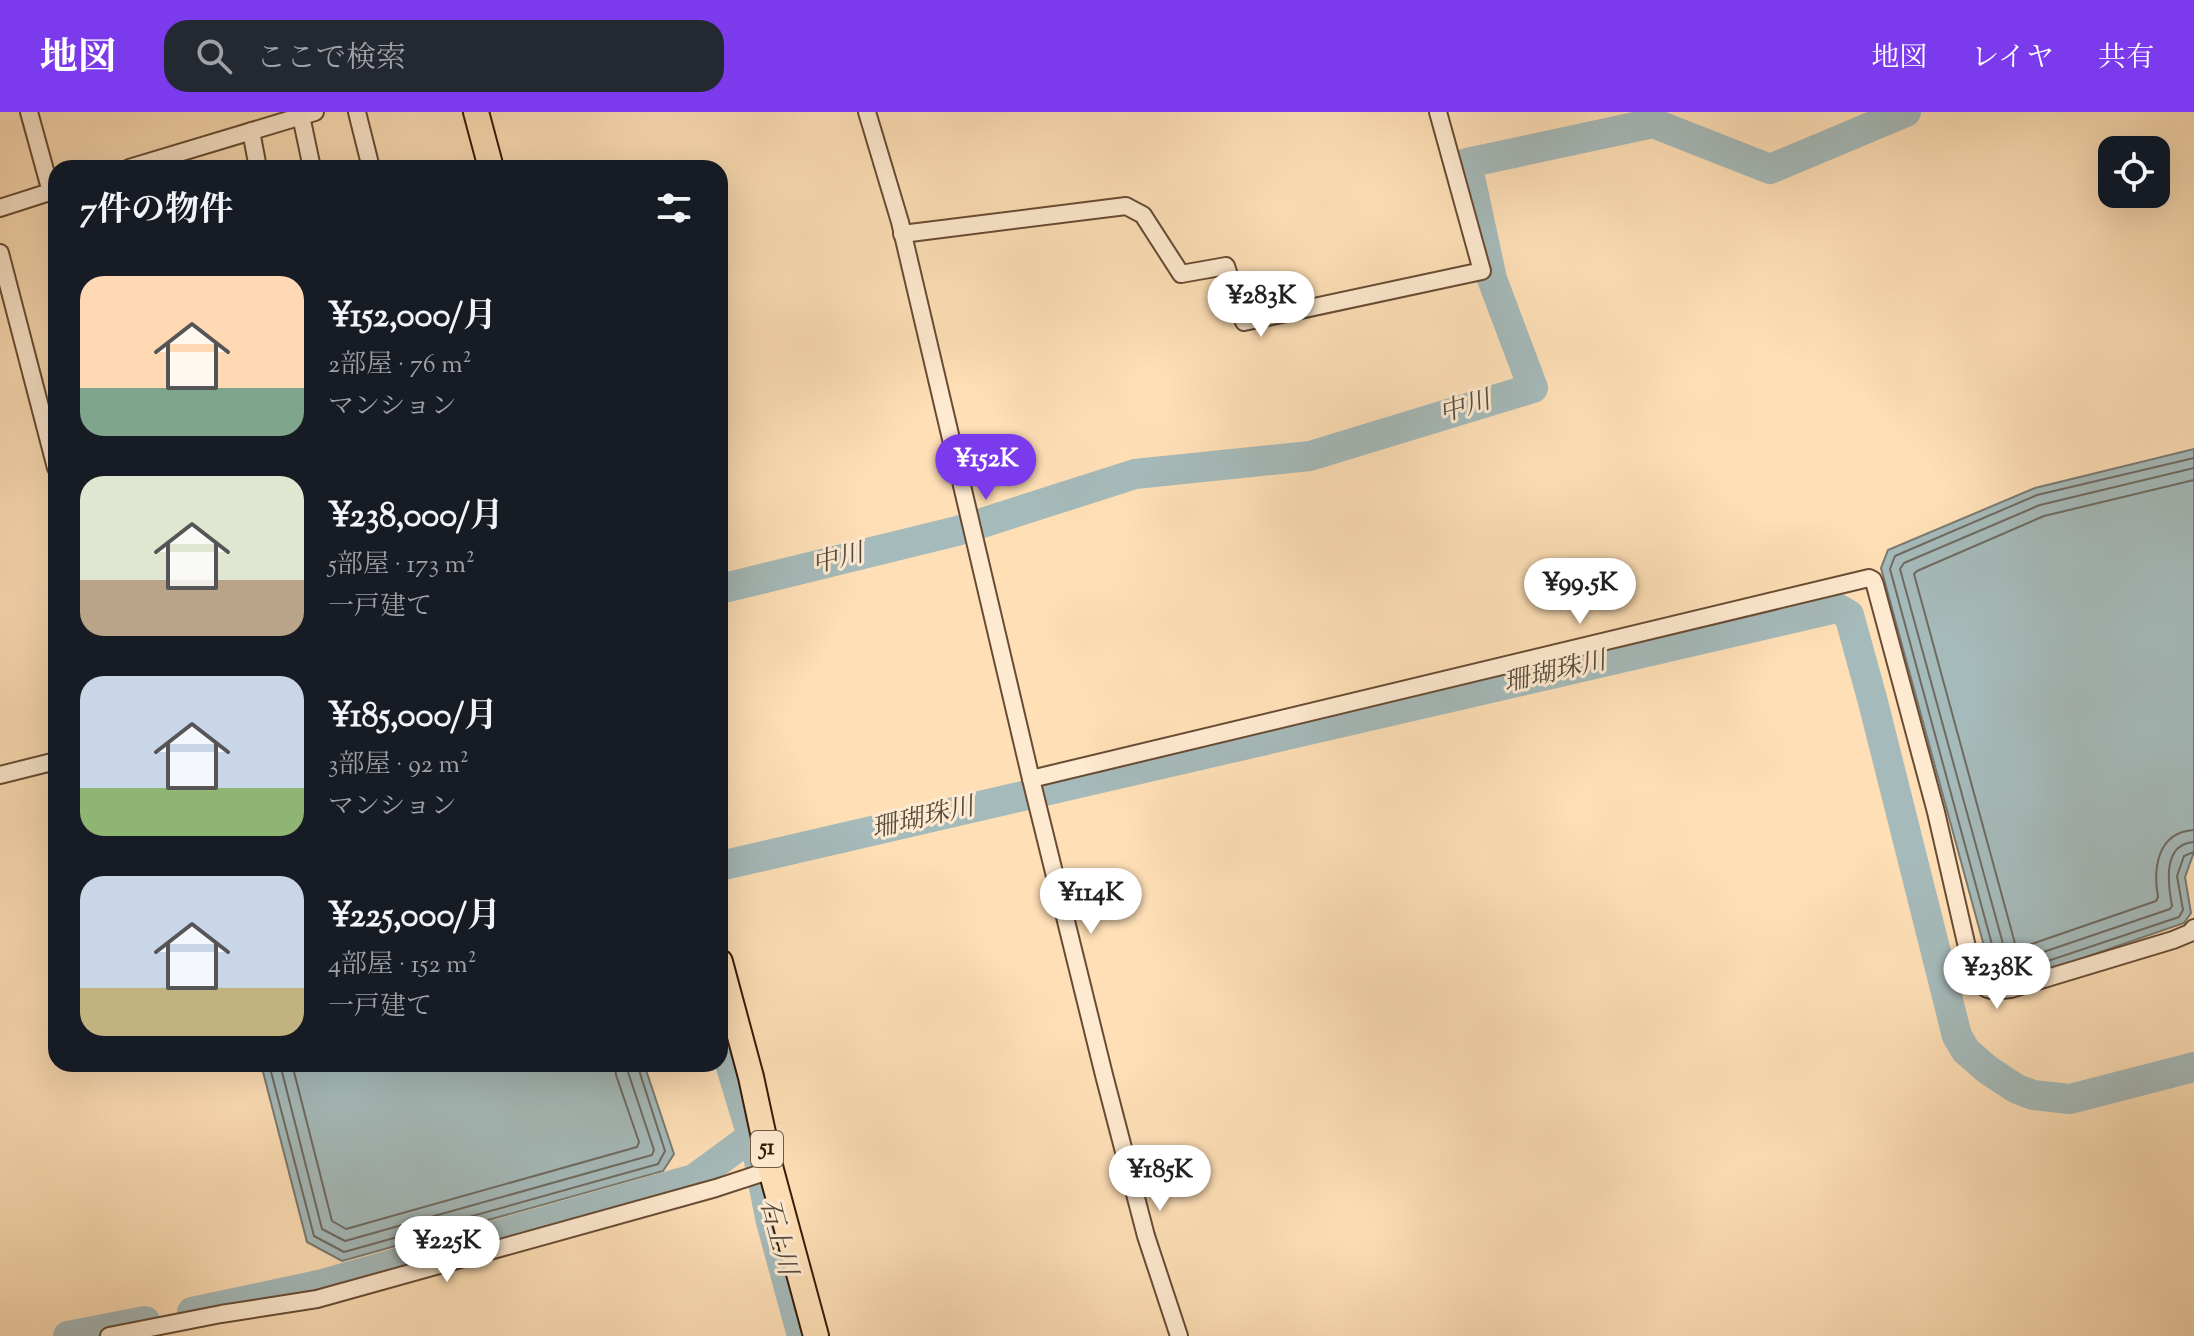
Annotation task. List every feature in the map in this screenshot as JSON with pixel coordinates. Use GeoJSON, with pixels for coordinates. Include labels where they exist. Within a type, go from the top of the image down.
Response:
{"type":"FeatureCollection","features":[{"type":"Feature","properties":{"kind":"main road"},"geometry":{"type":"LineString","coordinates":[[476,112],[489,160]]}},
{"type":"Feature","properties":{"kind":"main road","name":"51"},"geometry":{"type":"LineString","coordinates":[[728,992],[771,1170],[816,1336]]}},
{"type":"Feature","properties":{"kind":"street"},"geometry":{"type":"LineString","coordinates":[[29,112],[48,175]]}},
{"type":"Feature","properties":{"kind":"street"},"geometry":{"type":"LineString","coordinates":[[357,112],[369,160]]}},
{"type":"Feature","properties":{"kind":"street"},"geometry":{"type":"LineString","coordinates":[[867,112],[900,222],[1038,807],[1146,1236],[1179,1336]]}},
{"type":"Feature","properties":{"kind":"street"},"geometry":{"type":"LineString","coordinates":[[902,234],[1126,206],[1143,215],[1181,274],[1226,266],[1244,322],[1482,271],[1438,112]]}},
{"type":"Feature","properties":{"kind":"street"},"geometry":{"type":"LineString","coordinates":[[155,160],[308,114],[311,160]]}},
{"type":"Feature","properties":{"kind":"street"},"geometry":{"type":"LineString","coordinates":[[251,131],[256,160]]}},
{"type":"Feature","properties":{"kind":"street"},"geometry":{"type":"LineString","coordinates":[[0,208],[48,193]]}},
{"type":"Feature","properties":{"kind":"street"},"geometry":{"type":"LineString","coordinates":[[0,253],[48,437]]}},
{"type":"Feature","properties":{"kind":"street"},"geometry":{"type":"LineString","coordinates":[[1032,782],[1869,578],[1875,585],[1936,812],[1972,969],[1982,987],[1991,991],[2011,989],[2173,940],[2194,928]]}},
{"type":"Feature","properties":{"kind":"street"},"geometry":{"type":"LineString","coordinates":[[0,775],[48,763]]}},
{"type":"Feature","properties":{"kind":"street"},"geometry":{"type":"LineString","coordinates":[[109,1336],[317,1299],[771,1170]]}},
{"type":"Feature","properties":{"kind":"water"},"geometry":{"type":"Polygon","coordinates":[[[2194,449],[2194,852],[2185,877],[2191,913],[2184,923],[2005,985],[1993,979],[1881,568],[1888,550],[2035,488],[2194,449]]]}},
{"type":"Feature","properties":{"kind":"water"},"geometry":{"type":"Polygon","coordinates":[[[263,1072],[647,1072],[674,1154],[663,1171],[342,1261],[307,1242],[263,1072]]]}},
{"type":"Feature","properties":{"kind":"waterway","name":"中川"},"geometry":{"type":"LineString","coordinates":[[728,587],[957,531],[1135,474],[1310,456],[1533,388],[1492,279],[1467,163],[1653,123],[1770,169],[1906,112]]}},
{"type":"Feature","properties":{"kind":"waterway","name":"珊瑚珠川"},"geometry":{"type":"LineString","coordinates":[[728,864],[1837,608],[1849,615],[1957,1036],[1966,1051],[2017,1089],[2033,1095],[2070,1099],[2194,1067]]}},
{"type":"Feature","properties":{"kind":"waterway","name":"石上川"},"geometry":{"type":"LineString","coordinates":[[728,1057],[758,1156],[770,1218],[802,1336]]}},
{"type":"Feature","properties":{"kind":"waterway","name":"珊瑚珠川"},"geometry":{"type":"LineString","coordinates":[[192,1312],[323,1284],[694,1179],[751,1137]]}},
{"type":"Feature","properties":{"kind":"waterway","name":"珊瑚珠川"},"geometry":{"type":"LineString","coordinates":[[68,1336],[145,1321]]}}]}
